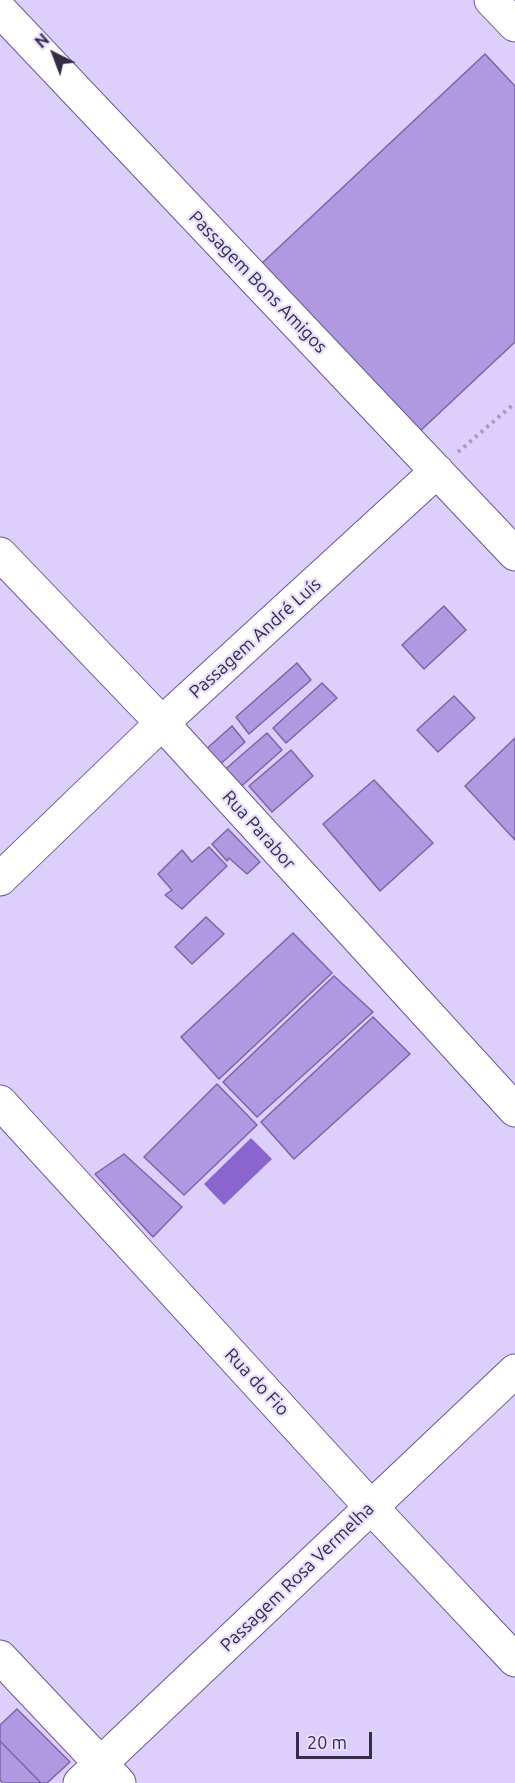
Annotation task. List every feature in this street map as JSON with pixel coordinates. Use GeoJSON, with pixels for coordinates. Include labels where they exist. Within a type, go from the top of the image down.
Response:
{"type":"FeatureCollection","features":[{"type":"Feature","properties":{"kind":"street"},"geometry":{"type":"LineString","coordinates":[[491,0],[515,26]]}},
{"type":"Feature","properties":{"kind":"street","name":"Passagem Bons Amigos"},"geometry":{"type":"LineString","coordinates":[[0,10],[515,554]]}},
{"type":"Feature","properties":{"kind":"street","name":"Passagem André Luís"},"geometry":{"type":"LineString","coordinates":[[0,879],[162,723],[437,471]]}},
{"type":"Feature","properties":{"kind":"street","name":"Rua Parabor"},"geometry":{"type":"LineString","coordinates":[[0,554],[162,723],[515,1110]]}},
{"type":"Feature","properties":{"kind":"street","name":"Rua do Fio"},"geometry":{"type":"LineString","coordinates":[[0,1102],[371,1507],[515,1660]]}},
{"type":"Feature","properties":{"kind":"street","name":"Passagem Rosa Vermelha"},"geometry":{"type":"LineString","coordinates":[[100,1777],[371,1507],[515,1371]]}},
{"type":"Feature","properties":{"kind":"street"},"geometry":{"type":"LineString","coordinates":[[0,1657],[100,1777]]}},
{"type":"Feature","properties":{"kind":"path"},"geometry":{"type":"LineString","coordinates":[[437,471],[515,403]]}},
{"type":"Feature","properties":{"kind":"shaded area"},"geometry":{"type":"Polygon","coordinates":[[[251,1138],[272,1159],[224,1205],[204,1184],[251,1138]]]}},
{"type":"Feature","properties":{"kind":"building"},"geometry":{"type":"Polygon","coordinates":[[[485,54],[515,86],[515,342],[418,433],[260,265],[485,54]]]}},
{"type":"Feature","properties":{"kind":"building"},"geometry":{"type":"Polygon","coordinates":[[[444,606],[466,630],[424,669],[402,645],[444,606]]]}},
{"type":"Feature","properties":{"kind":"building"},"geometry":{"type":"Polygon","coordinates":[[[297,663],[311,680],[249,734],[236,717],[297,663]]]}},
{"type":"Feature","properties":{"kind":"building"},"geometry":{"type":"Polygon","coordinates":[[[322,683],[337,698],[286,743],[273,728],[322,683]]]}},
{"type":"Feature","properties":{"kind":"building"},"geometry":{"type":"Polygon","coordinates":[[[454,696],[475,718],[438,752],[417,730],[454,696]]]}},
{"type":"Feature","properties":{"kind":"building"},"geometry":{"type":"Polygon","coordinates":[[[232,726],[245,742],[216,768],[203,752],[232,726]]]}},
{"type":"Feature","properties":{"kind":"building"},"geometry":{"type":"Polygon","coordinates":[[[267,733],[282,750],[236,791],[221,773],[267,733]]]}},
{"type":"Feature","properties":{"kind":"building"},"geometry":{"type":"Polygon","coordinates":[[[515,738],[515,840],[465,786],[515,738]]]}},
{"type":"Feature","properties":{"kind":"building"},"geometry":{"type":"Polygon","coordinates":[[[291,750],[313,776],[272,812],[249,786],[291,750]]]}},
{"type":"Feature","properties":{"kind":"building"},"geometry":{"type":"Polygon","coordinates":[[[374,780],[433,843],[380,891],[323,824],[374,780]]]}},
{"type":"Feature","properties":{"kind":"building"},"geometry":{"type":"Polygon","coordinates":[[[228,829],[260,862],[247,874],[229,858],[227,861],[212,844],[228,829]]]}},
{"type":"Feature","properties":{"kind":"building"},"geometry":{"type":"Polygon","coordinates":[[[209,847],[227,866],[182,909],[165,895],[172,890],[158,874],[182,850],[192,862],[209,847]]]}},
{"type":"Feature","properties":{"kind":"building"},"geometry":{"type":"Polygon","coordinates":[[[206,917],[224,934],[192,964],[175,947],[206,917]]]}},
{"type":"Feature","properties":{"kind":"building"},"geometry":{"type":"Polygon","coordinates":[[[293,933],[332,973],[219,1079],[181,1037],[293,933]]]}},
{"type":"Feature","properties":{"kind":"building"},"geometry":{"type":"Polygon","coordinates":[[[334,976],[373,1012],[257,1117],[223,1082],[334,976]]]}},
{"type":"Feature","properties":{"kind":"building"},"geometry":{"type":"Polygon","coordinates":[[[373,1017],[410,1054],[294,1159],[261,1122],[373,1017]]]}},
{"type":"Feature","properties":{"kind":"building"},"geometry":{"type":"Polygon","coordinates":[[[217,1084],[257,1125],[184,1195],[144,1157],[217,1084]]]}},
{"type":"Feature","properties":{"kind":"building"},"geometry":{"type":"Polygon","coordinates":[[[124,1154],[182,1207],[153,1237],[95,1174],[124,1154]]]}},
{"type":"Feature","properties":{"kind":"building"},"geometry":{"type":"Polygon","coordinates":[[[17,1709],[70,1762],[47,1783],[41,1783],[0,1741],[0,1725],[17,1709]]]}},
{"type":"Feature","properties":{"kind":"building"},"geometry":{"type":"Polygon","coordinates":[[[0,1741],[41,1783],[3,1783],[0,1780],[0,1741]]]}}]}
